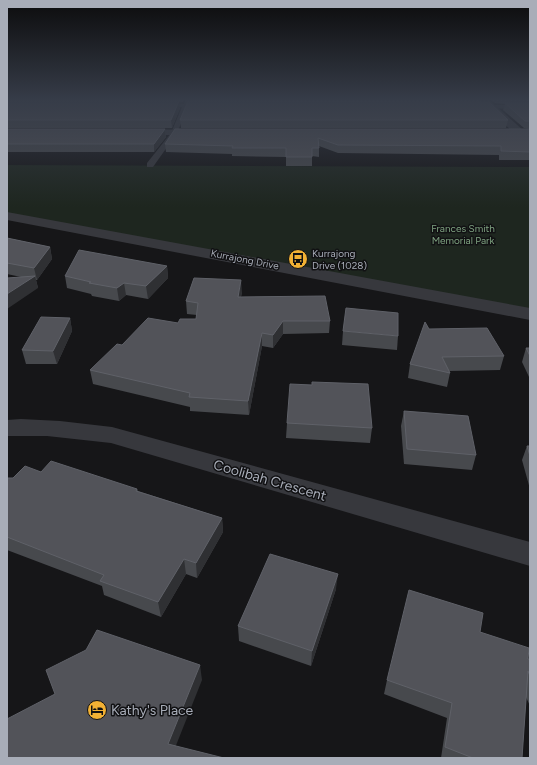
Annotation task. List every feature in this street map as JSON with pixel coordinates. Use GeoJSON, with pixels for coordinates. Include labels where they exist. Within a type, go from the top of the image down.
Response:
{"type":"FeatureCollection","features":[{"type":"Feature","properties":{"kind":"street","name":"Kurrajong Drive"},"geometry":{"type":"LineString","coordinates":[[7,216],[530,314]]}},
{"type":"Feature","properties":{"kind":"street","name":"Coolibah Crescent"},"geometry":{"type":"LineString","coordinates":[[7,428],[31,426],[62,428],[112,435],[530,554]]}},
{"type":"Feature","properties":{"kind":"lane"},"geometry":{"type":"LineString","coordinates":[[150,165],[172,135]]}},
{"type":"Feature","properties":{"kind":"green space","name":"Frances Smith Memorial Park"},"geometry":{"type":"Polygon","coordinates":[[[7,165],[530,167],[530,314],[7,216],[7,165]]]}},
{"type":"Feature","properties":{"kind":"building"},"geometry":{"type":"Polygon","coordinates":[[[7,135],[161,135],[154,144],[7,144],[7,135]]]}},
{"type":"Feature","properties":{"kind":"building"},"geometry":{"type":"Polygon","coordinates":[[[171,135],[530,135],[530,152],[501,151],[501,146],[338,145],[318,138],[319,148],[312,148],[312,157],[286,157],[286,148],[232,148],[233,146],[165,144],[171,135]]]}},
{"type":"Feature","properties":{"kind":"building"},"geometry":{"type":"Polygon","coordinates":[[[7,238],[50,247],[34,268],[7,263],[7,238]]]}},
{"type":"Feature","properties":{"kind":"building"},"geometry":{"type":"Polygon","coordinates":[[[79,250],[167,266],[146,286],[124,283],[117,288],[89,283],[91,282],[65,276],[79,250]]]}},
{"type":"Feature","properties":{"kind":"building"},"geometry":{"type":"Polygon","coordinates":[[[35,276],[7,294],[7,278],[35,276]]]}},
{"type":"Feature","properties":{"kind":"building"},"geometry":{"type":"Polygon","coordinates":[[[194,278],[241,280],[238,297],[325,296],[330,321],[283,321],[273,335],[262,333],[248,401],[189,397],[190,393],[90,370],[117,344],[122,345],[148,318],[178,323],[180,319],[196,319],[198,303],[186,301],[194,278]]]}},
{"type":"Feature","properties":{"kind":"building"},"geometry":{"type":"Polygon","coordinates":[[[346,308],[398,313],[398,336],[343,331],[346,308]]]}},
{"type":"Feature","properties":{"kind":"building"},"geometry":{"type":"Polygon","coordinates":[[[41,317],[70,318],[53,351],[22,350],[41,317]]]}},
{"type":"Feature","properties":{"kind":"building"},"geometry":{"type":"Polygon","coordinates":[[[425,322],[429,329],[487,328],[504,356],[442,357],[450,373],[410,364],[425,322]]]}},
{"type":"Feature","properties":{"kind":"building"},"geometry":{"type":"Polygon","coordinates":[[[526,348],[530,348],[530,356],[526,348]]]}},
{"type":"Feature","properties":{"kind":"building"},"geometry":{"type":"Polygon","coordinates":[[[312,382],[368,384],[372,428],[287,423],[290,384],[312,385],[312,382]]]}},
{"type":"Feature","properties":{"kind":"building"},"geometry":{"type":"Polygon","coordinates":[[[404,411],[468,416],[476,455],[407,449],[404,411]]]}},
{"type":"Feature","properties":{"kind":"building"},"geometry":{"type":"Polygon","coordinates":[[[527,446],[530,446],[530,456],[527,446]]]}},
{"type":"Feature","properties":{"kind":"building"},"geometry":{"type":"Polygon","coordinates":[[[51,461],[137,489],[136,491],[222,518],[196,563],[184,559],[158,602],[100,581],[104,575],[7,537],[7,478],[13,478],[25,466],[41,472],[51,461]]]}},
{"type":"Feature","properties":{"kind":"building"},"geometry":{"type":"Polygon","coordinates":[[[270,554],[338,574],[312,651],[238,626],[270,554]]]}},
{"type":"Feature","properties":{"kind":"building"},"geometry":{"type":"Polygon","coordinates":[[[409,590],[483,613],[480,632],[529,648],[528,659],[530,659],[530,676],[528,671],[522,758],[473,758],[445,747],[452,703],[387,680],[409,590]]]}},
{"type":"Feature","properties":{"kind":"building"},"geometry":{"type":"Polygon","coordinates":[[[97,630],[200,665],[168,744],[224,758],[7,758],[7,719],[55,694],[46,670],[86,650],[97,630]]]}},
{"type":"Feature","properties":{"kind":"place","name":"Kurrajong Drive (1028)"},"geometry":{"type":"Point","coordinates":[298,259]}},
{"type":"Feature","properties":{"kind":"place","name":"Kathy's Place"},"geometry":{"type":"Point","coordinates":[97,710]}}]}
